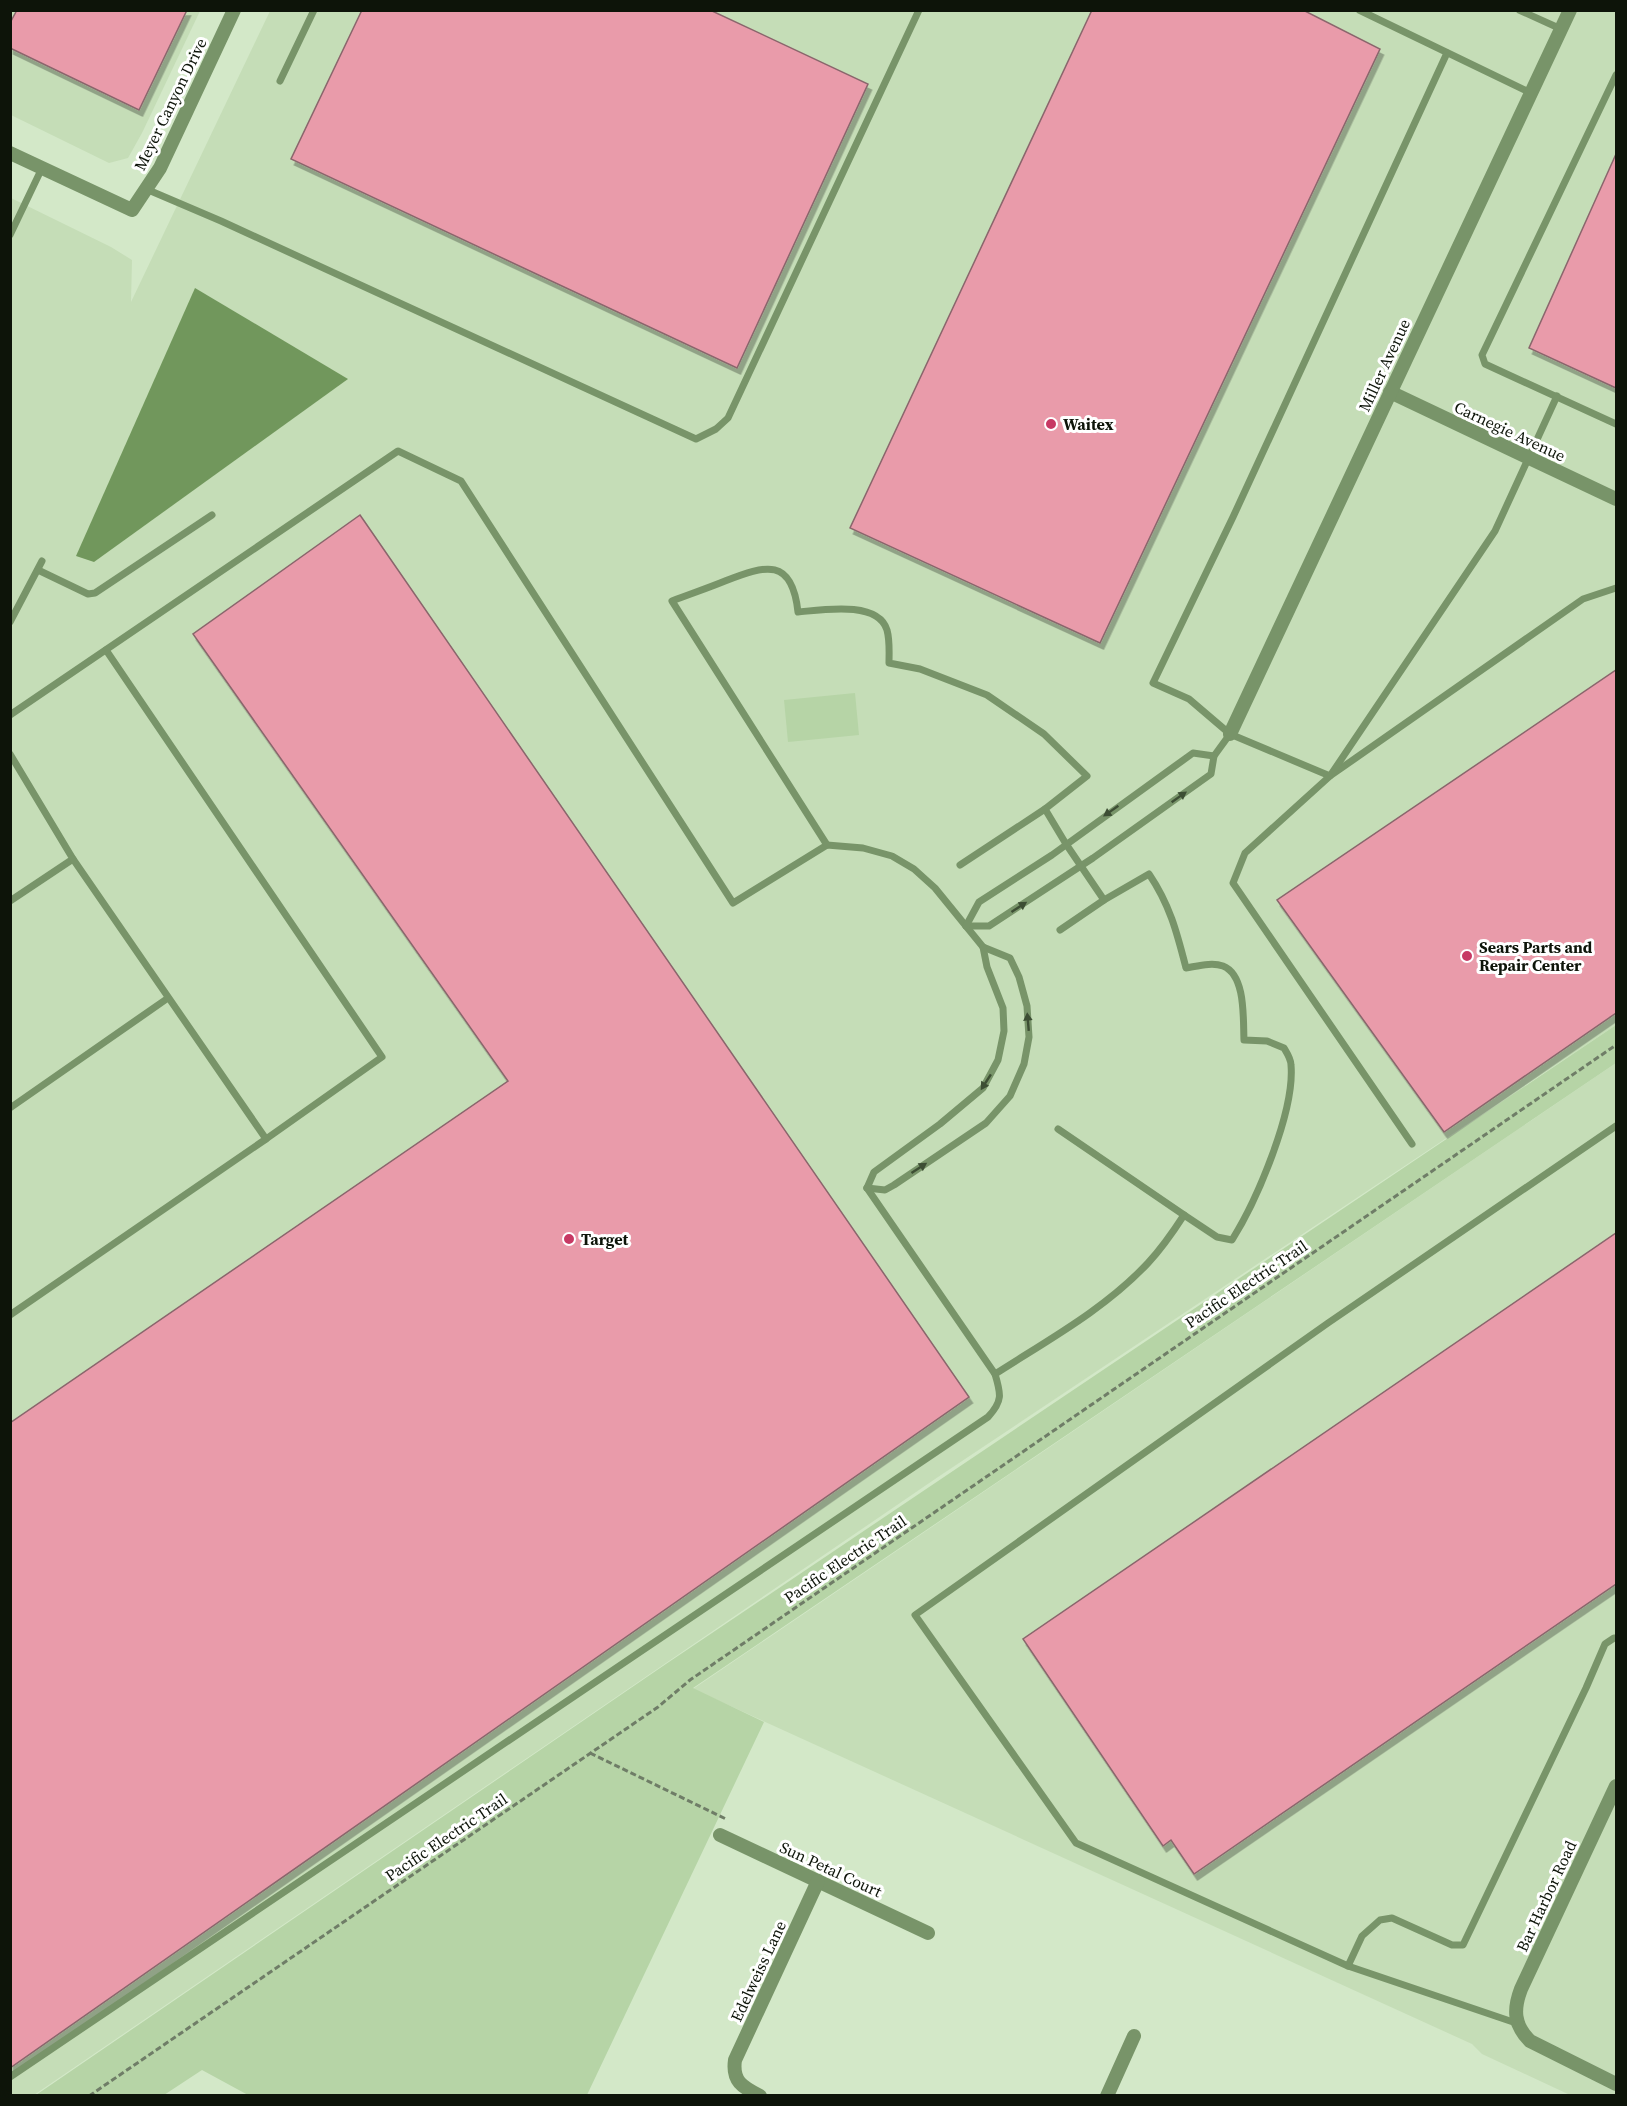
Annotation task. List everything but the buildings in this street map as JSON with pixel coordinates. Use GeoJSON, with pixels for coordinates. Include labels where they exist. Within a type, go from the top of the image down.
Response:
{"type":"FeatureCollection","features":[{"type":"Feature","properties":{"kind":"street","name":"Meyer Canyon Drive"},"geometry":{"type":"LineString","coordinates":[[42,168],[132,210],[160,168],[234,10]]}},
{"type":"Feature","properties":{"kind":"street","name":"Miller Avenue"},"geometry":{"type":"LineString","coordinates":[[1230,734],[1570,10]]}},
{"type":"Feature","properties":{"kind":"street"},"geometry":{"type":"LineString","coordinates":[[10,153],[42,168]]}},
{"type":"Feature","properties":{"kind":"street","name":"Carnegie Avenue"},"geometry":{"type":"LineString","coordinates":[[1390,392],[1617,499]]}},
{"type":"Feature","properties":{"kind":"street","name":"Bar Harbor Road"},"geometry":{"type":"LineString","coordinates":[[1516,2023],[1516,2001],[1521,1989],[1617,1786]]}},
{"type":"Feature","properties":{"kind":"street","name":"Sun Petal Court"},"geometry":{"type":"LineString","coordinates":[[720,1835],[928,1933]]}},
{"type":"Feature","properties":{"kind":"street","name":"Edelweiss Lane"},"geometry":{"type":"LineString","coordinates":[[760,2096],[744,2087],[734,2076],[738,2051],[819,1881]]}},
{"type":"Feature","properties":{"kind":"street"},"geometry":{"type":"LineString","coordinates":[[1516,2023],[1530,2041],[1617,2084]]}},
{"type":"Feature","properties":{"kind":"street"},"geometry":{"type":"LineString","coordinates":[[1107,2096],[1134,2036]]}},
{"type":"Feature","properties":{"kind":"lane"},"geometry":{"type":"LineString","coordinates":[[280,81],[314,10]]}},
{"type":"Feature","properties":{"kind":"lane"},"geometry":{"type":"LineString","coordinates":[[146,189],[696,439],[716,429],[728,418],[919,10]]}},
{"type":"Feature","properties":{"kind":"lane"},"geometry":{"type":"LineString","coordinates":[[1359,10],[1531,93]]}},
{"type":"Feature","properties":{"kind":"lane"},"geometry":{"type":"LineString","coordinates":[[1519,10],[1561,29]]}},
{"type":"Feature","properties":{"kind":"lane"},"geometry":{"type":"LineString","coordinates":[[1330,776],[1230,734],[1189,699],[1153,683],[1233,517],[1447,53]]}},
{"type":"Feature","properties":{"kind":"lane"},"geometry":{"type":"LineString","coordinates":[[1617,75],[1482,355],[1485,364],[1617,424]]}},
{"type":"Feature","properties":{"kind":"lane"},"geometry":{"type":"LineString","coordinates":[[10,235],[42,168]]}},
{"type":"Feature","properties":{"kind":"lane"},"geometry":{"type":"LineString","coordinates":[[1330,776],[1495,531],[1557,396]]}},
{"type":"Feature","properties":{"kind":"lane"},"geometry":{"type":"LineString","coordinates":[[10,715],[398,451],[460,481],[733,903],[827,845],[863,848],[892,856],[914,869],[935,888],[984,947],[1010,958],[1019,976],[1027,1006],[1029,1036],[1024,1064],[1010,1096],[986,1123],[894,1185],[885,1190],[867,1188]]}},
{"type":"Feature","properties":{"kind":"lane"},"geometry":{"type":"LineString","coordinates":[[38,570],[88,594],[95,593],[212,515]]}},
{"type":"Feature","properties":{"kind":"lane"},"geometry":{"type":"LineString","coordinates":[[10,622],[42,561]]}},
{"type":"Feature","properties":{"kind":"lane"},"geometry":{"type":"LineString","coordinates":[[827,845],[672,601],[755,570],[773,568],[785,575],[792,585],[798,612],[854,609],[876,615],[887,627],[890,645],[889,663],[920,669],[987,695],[1044,734],[1087,776],[1045,809],[960,865]]}},
{"type":"Feature","properties":{"kind":"lane"},"geometry":{"type":"LineString","coordinates":[[1412,1144],[1233,883],[1245,853],[1330,776],[1583,599],[1617,588]]}},
{"type":"Feature","properties":{"kind":"lane"},"geometry":{"type":"LineString","coordinates":[[10,1315],[382,1057],[106,650]]}},
{"type":"Feature","properties":{"kind":"lane"},"geometry":{"type":"LineString","coordinates":[[966,926],[989,926],[1082,865],[1211,774],[1214,756],[1230,734]]}},
{"type":"Feature","properties":{"kind":"lane"},"geometry":{"type":"LineString","coordinates":[[966,926],[980,902],[1193,753],[1214,756]]}},
{"type":"Feature","properties":{"kind":"lane"},"geometry":{"type":"LineString","coordinates":[[10,754],[73,859],[266,1139]]}},
{"type":"Feature","properties":{"kind":"lane"},"geometry":{"type":"LineString","coordinates":[[1045,809],[1104,900]]}},
{"type":"Feature","properties":{"kind":"lane"},"geometry":{"type":"LineString","coordinates":[[10,901],[73,859]]}},
{"type":"Feature","properties":{"kind":"lane"},"geometry":{"type":"LineString","coordinates":[[1058,1129],[1217,1237],[1232,1240],[1260,1188],[1282,1127],[1291,1084],[1292,1062],[1284,1048],[1267,1041],[1244,1040],[1241,992],[1236,977],[1225,966],[1210,964],[1186,968],[1175,924],[1163,895],[1149,874],[1104,900],[1060,930]]}},
{"type":"Feature","properties":{"kind":"lane"},"geometry":{"type":"LineString","coordinates":[[867,1188],[874,1172],[940,1124],[983,1088],[998,1060],[1004,1031],[1004,1008],[987,967],[984,947]]}},
{"type":"Feature","properties":{"kind":"lane"},"geometry":{"type":"LineString","coordinates":[[10,1107],[168,998]]}},
{"type":"Feature","properties":{"kind":"lane"},"geometry":{"type":"LineString","coordinates":[[1516,2023],[1348,1966],[1076,1843],[915,1615],[1328,1323],[1617,1126]]}},
{"type":"Feature","properties":{"kind":"lane"},"geometry":{"type":"LineString","coordinates":[[10,2077],[988,1417],[997,1408],[1000,1398],[995,1374],[867,1188]]}},
{"type":"Feature","properties":{"kind":"lane"},"geometry":{"type":"LineString","coordinates":[[995,1374],[1104,1303],[1147,1264],[1166,1242],[1184,1215]]}},
{"type":"Feature","properties":{"kind":"lane"},"geometry":{"type":"LineString","coordinates":[[1348,1966],[1362,1936],[1380,1920],[1392,1918],[1452,1945],[1463,1945],[1605,1644],[1617,1638]]}},
{"type":"Feature","properties":{"kind":"path","name":"Pacific Electric Trail"},"geometry":{"type":"LineString","coordinates":[[89,2096],[658,1707],[699,1673],[1617,1045]]}},
{"type":"Feature","properties":{"kind":"path"},"geometry":{"type":"LineString","coordinates":[[590,1753],[729,1820]]}},
{"type":"Feature","properties":{"kind":"shaded area"},"geometry":{"type":"Polygon","coordinates":[[[10,11],[200,11],[128,158],[109,163],[11,115],[10,11]]]}},
{"type":"Feature","properties":{"kind":"shaded area"},"geometry":{"type":"Polygon","coordinates":[[[270,11],[1616,11],[1616,1025],[938,1477],[34,2095],[10,2095],[11,198],[111,247],[132,260],[131,302],[270,11]]]}},
{"type":"Feature","properties":{"kind":"shaded area"},"geometry":{"type":"Polygon","coordinates":[[[195,288],[348,379],[94,562],[76,556],[195,288]]]}},
{"type":"Feature","properties":{"kind":"shaded area"},"geometry":{"type":"Polygon","coordinates":[[[855,693],[859,735],[788,742],[784,700],[855,693]]]}},
{"type":"Feature","properties":{"kind":"shaded area"},"geometry":{"type":"Polygon","coordinates":[[[1616,1025],[1616,1063],[693,1688],[764,1722],[587,2095],[248,2095],[202,2070],[164,2095],[36,2095],[663,1666],[1616,1025]]]}},
{"type":"Feature","properties":{"kind":"shaded area"},"geometry":{"type":"Polygon","coordinates":[[[1616,1063],[1616,2095],[1570,2095],[1482,2054],[1472,2044],[693,1689],[1616,1063]]]}},
{"type":"Feature","properties":{"kind":"place","name":"Waitex"},"geometry":{"type":"Point","coordinates":[1051,424]}},
{"type":"Feature","properties":{"kind":"place","name":"Sears Parts and Repair Center"},"geometry":{"type":"Point","coordinates":[1467,956]}},
{"type":"Feature","properties":{"kind":"place","name":"Target"},"geometry":{"type":"Point","coordinates":[569,1239]}}]}
